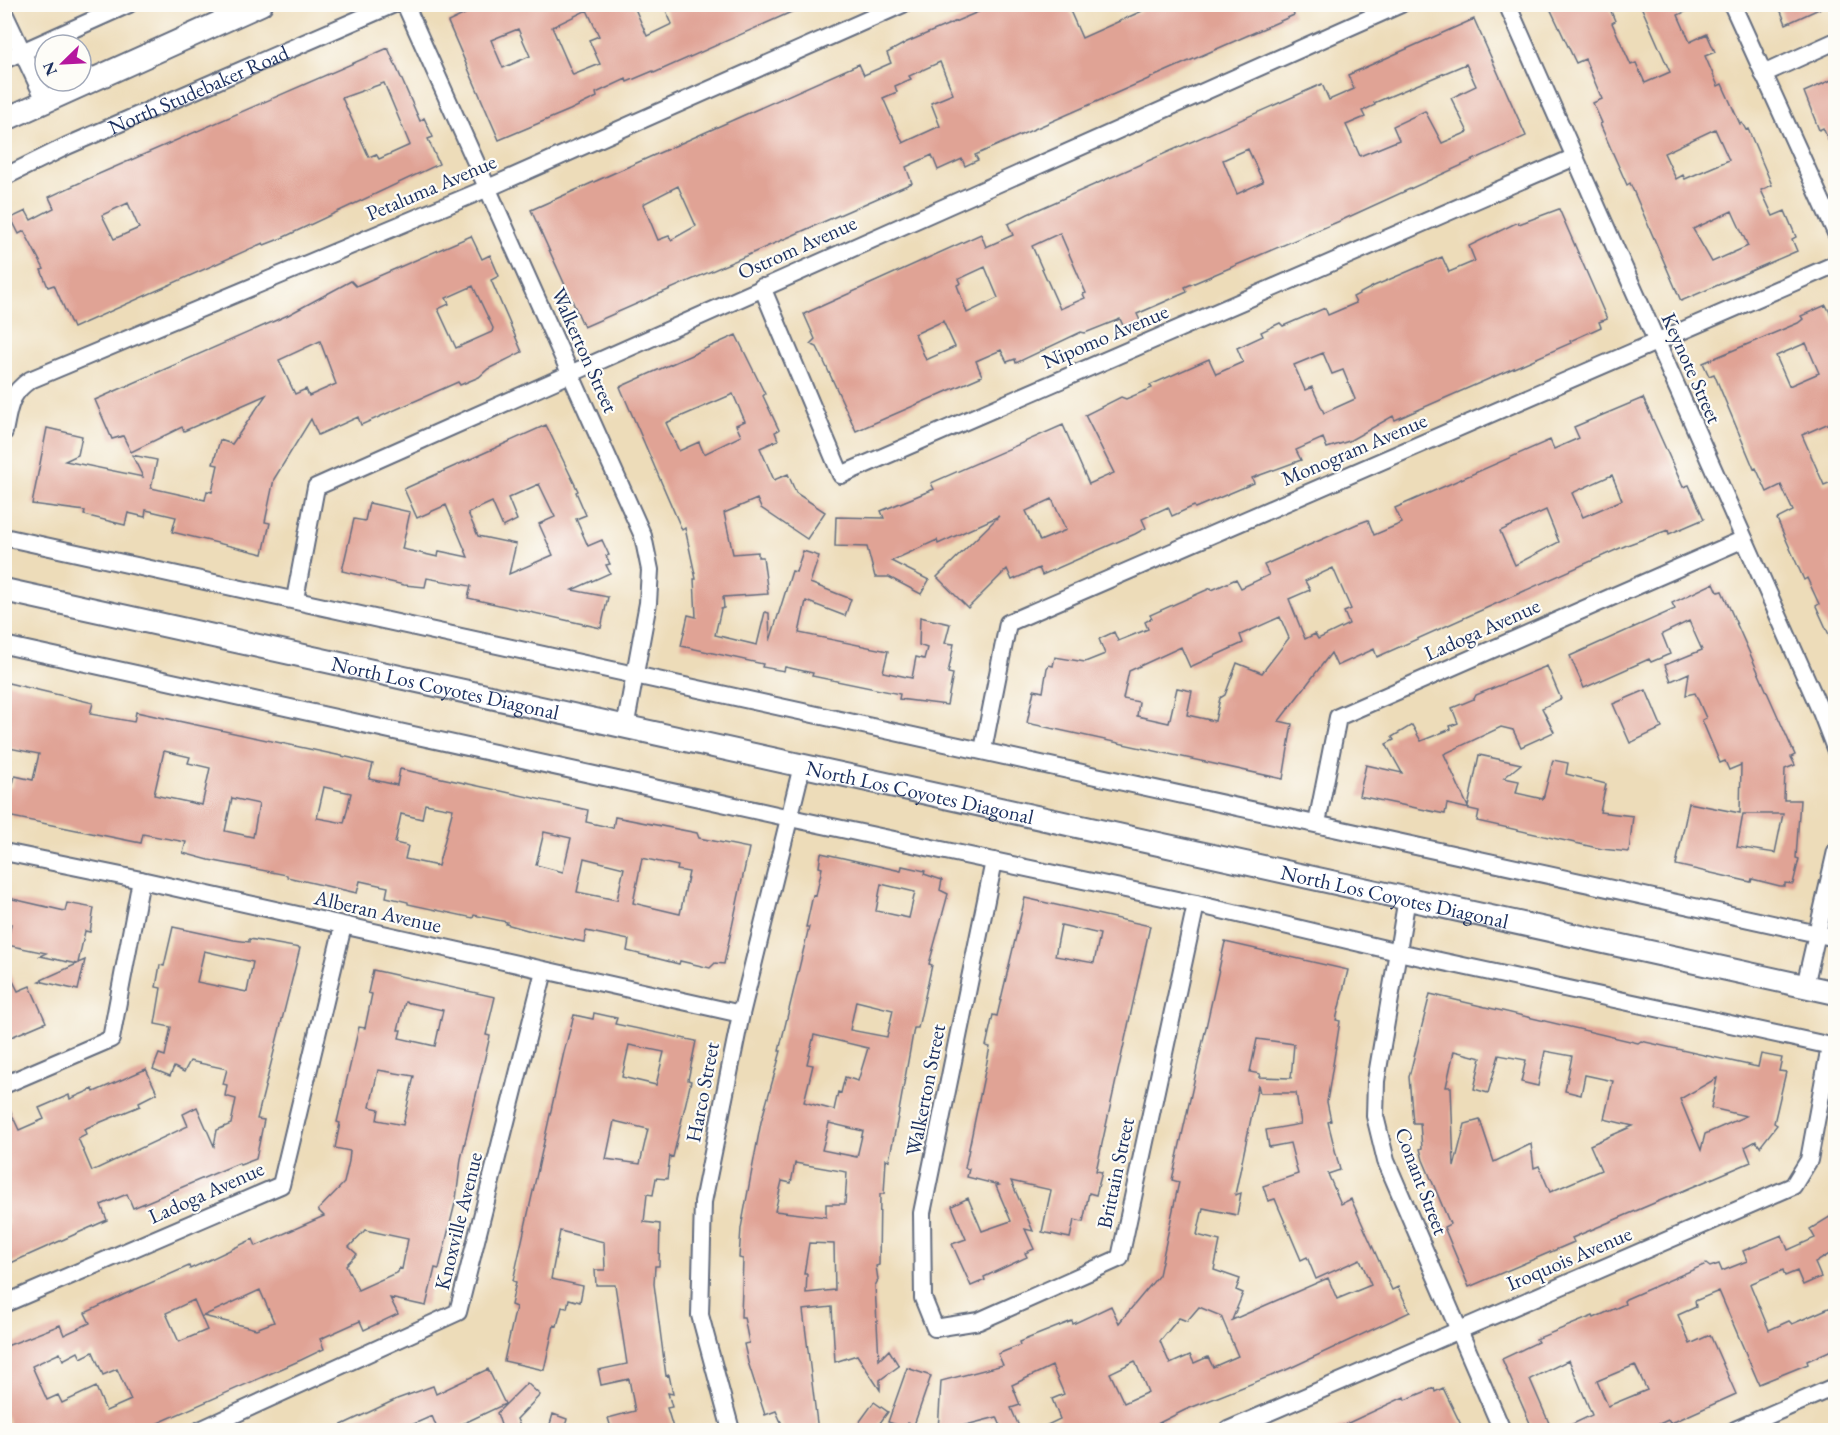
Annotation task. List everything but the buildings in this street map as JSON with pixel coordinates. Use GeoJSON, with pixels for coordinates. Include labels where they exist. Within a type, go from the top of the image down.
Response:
{"type":"FeatureCollection","features":[{"type":"Feature","properties":{"kind":"main road"},"geometry":{"type":"LineString","coordinates":[[4,120],[261,4]]}},
{"type":"Feature","properties":{"kind":"main road","name":"North Los Coyotes Diagonal"},"geometry":{"type":"LineString","coordinates":[[4,590],[1836,993]]}},
{"type":"Feature","properties":{"kind":"street"},"geometry":{"type":"LineString","coordinates":[[4,60],[129,4]]}},
{"type":"Feature","properties":{"kind":"street","name":"North Studebaker Road"},"geometry":{"type":"LineString","coordinates":[[4,177],[67,146],[394,4]]}},
{"type":"Feature","properties":{"kind":"street","name":"Walkerton Street"},"geometry":{"type":"LineString","coordinates":[[405,4],[643,536],[650,570],[648,603],[625,728]]}},
{"type":"Feature","properties":{"kind":"street","name":"Petaluma Avenue"},"geometry":{"type":"LineString","coordinates":[[4,432],[9,404],[17,389],[30,380],[488,188],[903,4]]}},
{"type":"Feature","properties":{"kind":"street","name":"Ostrom Avenue"},"geometry":{"type":"LineString","coordinates":[[295,599],[316,487],[762,286],[1401,4]]}},
{"type":"Feature","properties":{"kind":"street","name":"Keynote Street"},"geometry":{"type":"LineString","coordinates":[[1507,4],[1821,712],[1836,751]]}},
{"type":"Feature","properties":{"kind":"street"},"geometry":{"type":"LineString","coordinates":[[1732,4],[1836,233]]}},
{"type":"Feature","properties":{"kind":"street"},"geometry":{"type":"LineString","coordinates":[[4,13],[45,100]]}},
{"type":"Feature","properties":{"kind":"street"},"geometry":{"type":"LineString","coordinates":[[1763,74],[1836,41]]}},
{"type":"Feature","properties":{"kind":"street","name":"Nipomo Avenue"},"geometry":{"type":"LineString","coordinates":[[762,286],[841,475],[1575,157]]}},
{"type":"Feature","properties":{"kind":"street","name":"Monogram Avenue"},"geometry":{"type":"LineString","coordinates":[[983,750],[1008,623],[1836,264]]}},
{"type":"Feature","properties":{"kind":"street"},"geometry":{"type":"LineString","coordinates":[[4,537],[1836,938]]}},
{"type":"Feature","properties":{"kind":"street","name":"Ladoga Avenue"},"geometry":{"type":"LineString","coordinates":[[1317,824],[1338,717],[1744,539]]}},
{"type":"Feature","properties":{"kind":"street"},"geometry":{"type":"LineString","coordinates":[[4,645],[790,818],[1196,904],[1398,952],[1833,1047]]}},
{"type":"Feature","properties":{"kind":"street","name":"Harco Street"},"geometry":{"type":"LineString","coordinates":[[731,1431],[700,1315],[703,1202],[741,1014],[802,766]]}},
{"type":"Feature","properties":{"kind":"street"},"geometry":{"type":"LineString","coordinates":[[1805,986],[1819,934],[1836,851]]}},
{"type":"Feature","properties":{"kind":"street","name":"Alberan Avenue"},"geometry":{"type":"LineString","coordinates":[[4,852],[141,880],[741,1014]]}},
{"type":"Feature","properties":{"kind":"street","name":"Walkerton Street"},"geometry":{"type":"LineString","coordinates":[[935,1328],[923,1298],[922,1213],[994,861]]}},
{"type":"Feature","properties":{"kind":"street"},"geometry":{"type":"LineString","coordinates":[[4,1085],[111,1039],[141,880]]}},
{"type":"Feature","properties":{"kind":"street","name":"Conant Street"},"geometry":{"type":"LineString","coordinates":[[1407,898],[1376,1081],[1375,1116],[1386,1161],[1502,1431]]}},
{"type":"Feature","properties":{"kind":"street","name":"Brittain Street"},"geometry":{"type":"LineString","coordinates":[[935,1328],[979,1321],[1120,1258],[1196,904]]}},
{"type":"Feature","properties":{"kind":"street","name":"Ladoga Avenue"},"geometry":{"type":"LineString","coordinates":[[4,1304],[281,1185],[343,926]]}},
{"type":"Feature","properties":{"kind":"street","name":"Knoxville Avenue"},"geometry":{"type":"LineString","coordinates":[[200,1431],[458,1312],[544,971]]}},
{"type":"Feature","properties":{"kind":"street","name":"Iroquois Avenue"},"geometry":{"type":"LineString","coordinates":[[1228,1431],[1792,1186],[1809,1160],[1833,1047]]}},
{"type":"Feature","properties":{"kind":"street"},"geometry":{"type":"LineString","coordinates":[[1735,1431],[1836,1386]]}}]}
